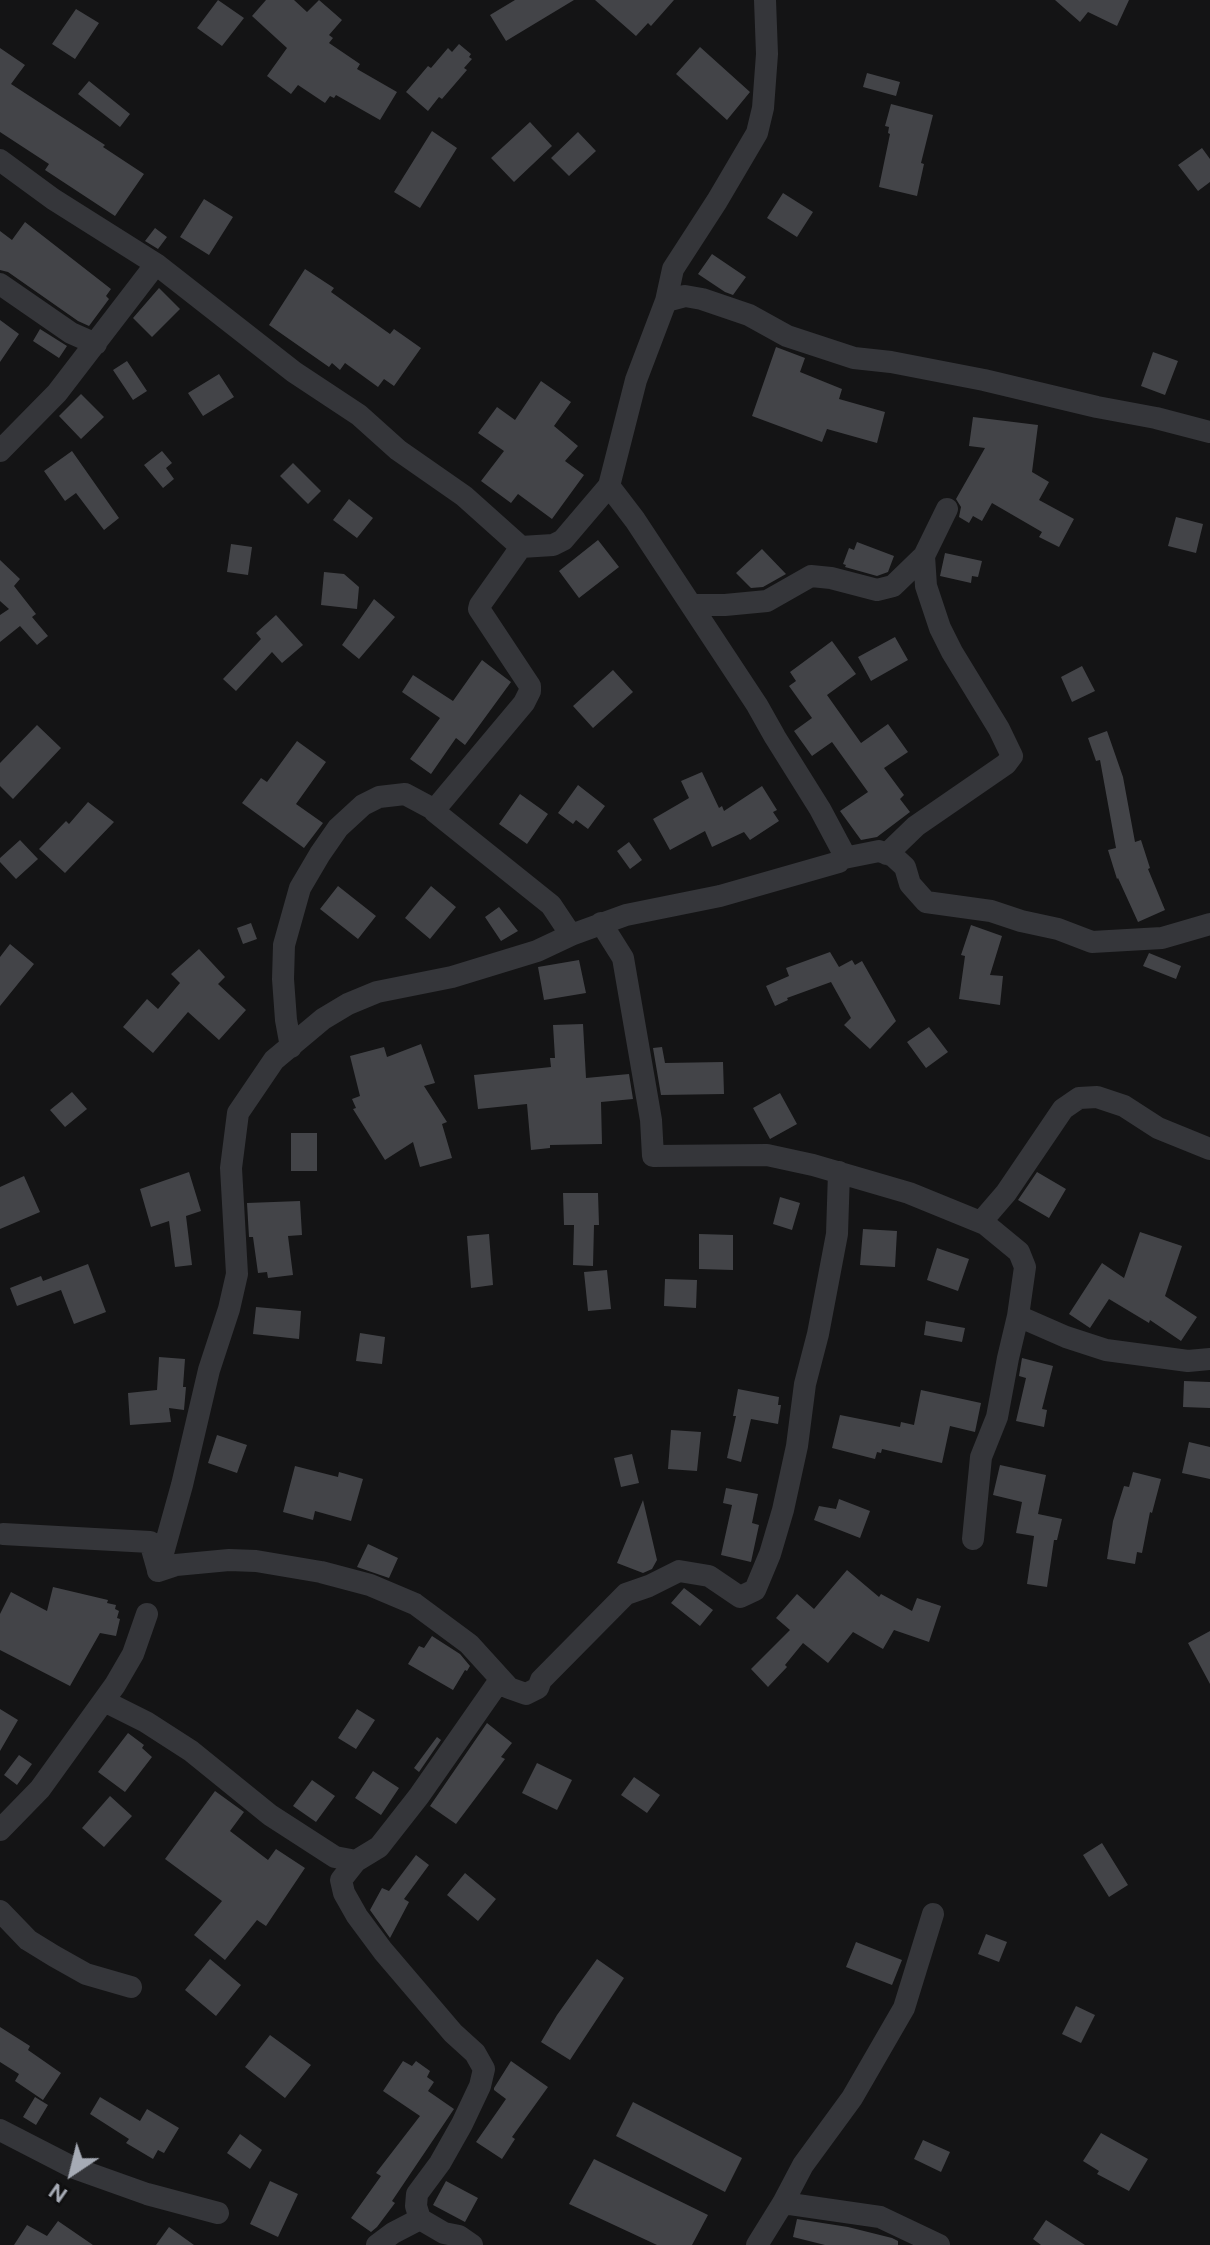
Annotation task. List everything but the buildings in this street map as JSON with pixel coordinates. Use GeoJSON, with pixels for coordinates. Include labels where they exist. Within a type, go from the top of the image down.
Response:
{"type":"FeatureCollection","features":[{"type":"Feature","properties":{"kind":"street"},"geometry":{"type":"LineString","coordinates":[[0,160],[53,199],[156,264],[294,372],[359,415],[398,450],[464,496],[521,547],[553,545],[563,540],[609,486],[636,380],[666,301],[673,269],[757,133],[763,108],[766,67],[765,0]]}},
{"type":"Feature","properties":{"kind":"street"},"geometry":{"type":"LineString","coordinates":[[0,451],[57,393],[156,264]]}},
{"type":"Feature","properties":{"kind":"street"},"geometry":{"type":"LineString","coordinates":[[0,284],[71,333],[96,344]]}},
{"type":"Feature","properties":{"kind":"street"},"geometry":{"type":"LineString","coordinates":[[666,301],[685,296],[702,299],[749,315],[787,336],[854,358],[984,380],[1210,432]]}},
{"type":"Feature","properties":{"kind":"street"},"geometry":{"type":"LineString","coordinates":[[609,486],[635,520],[757,705],[820,809],[844,858]]}},
{"type":"Feature","properties":{"kind":"street"},"geometry":{"type":"LineString","coordinates":[[691,605],[767,601],[811,576],[877,590],[893,586],[924,556],[947,509]]}},
{"type":"Feature","properties":{"kind":"street"},"geometry":{"type":"LineString","coordinates":[[435,810],[524,703],[530,691],[530,686],[479,609],[521,547]]}},
{"type":"Feature","properties":{"kind":"street"},"geometry":{"type":"LineString","coordinates":[[887,854],[916,826],[1006,764],[1012,756],[940,628],[926,586],[924,556]]}},
{"type":"Feature","properties":{"kind":"street"},"geometry":{"type":"LineString","coordinates":[[291,1047],[283,979],[284,945],[300,888],[338,828],[363,805],[379,797],[405,794],[435,810],[436,815],[551,905],[571,935]]}},
{"type":"Feature","properties":{"kind":"street"},"geometry":{"type":"LineString","coordinates":[[158,1571],[237,1274],[231,1168],[238,1113],[274,1060],[323,1019],[377,992],[452,977],[537,951],[626,915],[720,896],[844,858],[879,851],[893,856],[905,867],[910,884],[926,902],[991,911],[1058,929],[1092,942],[1162,938],[1210,924]]}},
{"type":"Feature","properties":{"kind":"street"},"geometry":{"type":"LineString","coordinates":[[601,923],[623,958],[651,1120],[653,1156],[767,1155],[839,1172],[909,1193],[981,1222],[1019,1252],[1025,1267],[1018,1316],[997,1417],[981,1457],[973,1539]]}},
{"type":"Feature","properties":{"kind":"street"},"geometry":{"type":"LineString","coordinates":[[981,1222],[1006,1193],[1063,1109],[1079,1098],[1097,1097],[1124,1106],[1158,1128],[1210,1149]]}},
{"type":"Feature","properties":{"kind":"street"},"geometry":{"type":"LineString","coordinates":[[158,1571],[176,1565],[256,1561],[321,1572],[370,1585],[415,1604],[469,1644],[509,1688],[526,1694],[538,1688],[541,1680],[626,1594],[679,1571],[709,1576],[740,1597],[755,1590],[775,1539],[797,1446],[805,1384],[837,1234],[839,1172]]}},
{"type":"Feature","properties":{"kind":"street"},"geometry":{"type":"LineString","coordinates":[[1018,1316],[1106,1350],[1188,1361],[1210,1359]]}},
{"type":"Feature","properties":{"kind":"street"},"geometry":{"type":"LineString","coordinates":[[3,1534],[150,1542],[158,1571]]}},
{"type":"Feature","properties":{"kind":"street"},"geometry":{"type":"LineString","coordinates":[[5,1816],[40,1789],[104,1701],[133,1654],[147,1614]]}},
{"type":"Feature","properties":{"kind":"street"},"geometry":{"type":"LineString","coordinates":[[472,2245],[420,2219],[416,2206],[417,2194],[440,2163],[462,2124],[480,2086],[484,2069],[475,2053],[453,2033],[383,1951],[357,1916],[344,1893],[341,1880],[356,1861],[379,1847],[419,1796],[495,1687],[506,1685]]}},
{"type":"Feature","properties":{"kind":"street"},"geometry":{"type":"LineString","coordinates":[[104,1701],[146,1722],[191,1751],[270,1815],[335,1857],[356,1861]]}},
{"type":"Feature","properties":{"kind":"street"},"geometry":{"type":"LineString","coordinates":[[0,1911],[28,1940],[54,1956],[86,1974],[131,1987]]}},
{"type":"Feature","properties":{"kind":"street"},"geometry":{"type":"LineString","coordinates":[[757,2245],[803,2165],[852,2098],[904,2008],[933,1914]]}},
{"type":"Feature","properties":{"kind":"street"},"geometry":{"type":"LineString","coordinates":[[0,2130],[74,2168],[147,2194],[218,2213]]}},
{"type":"Feature","properties":{"kind":"street"},"geometry":{"type":"LineString","coordinates":[[783,2203],[880,2217],[939,2245]]}},
{"type":"Feature","properties":{"kind":"street"},"geometry":{"type":"LineString","coordinates":[[377,2245],[420,2219]]}}]}
